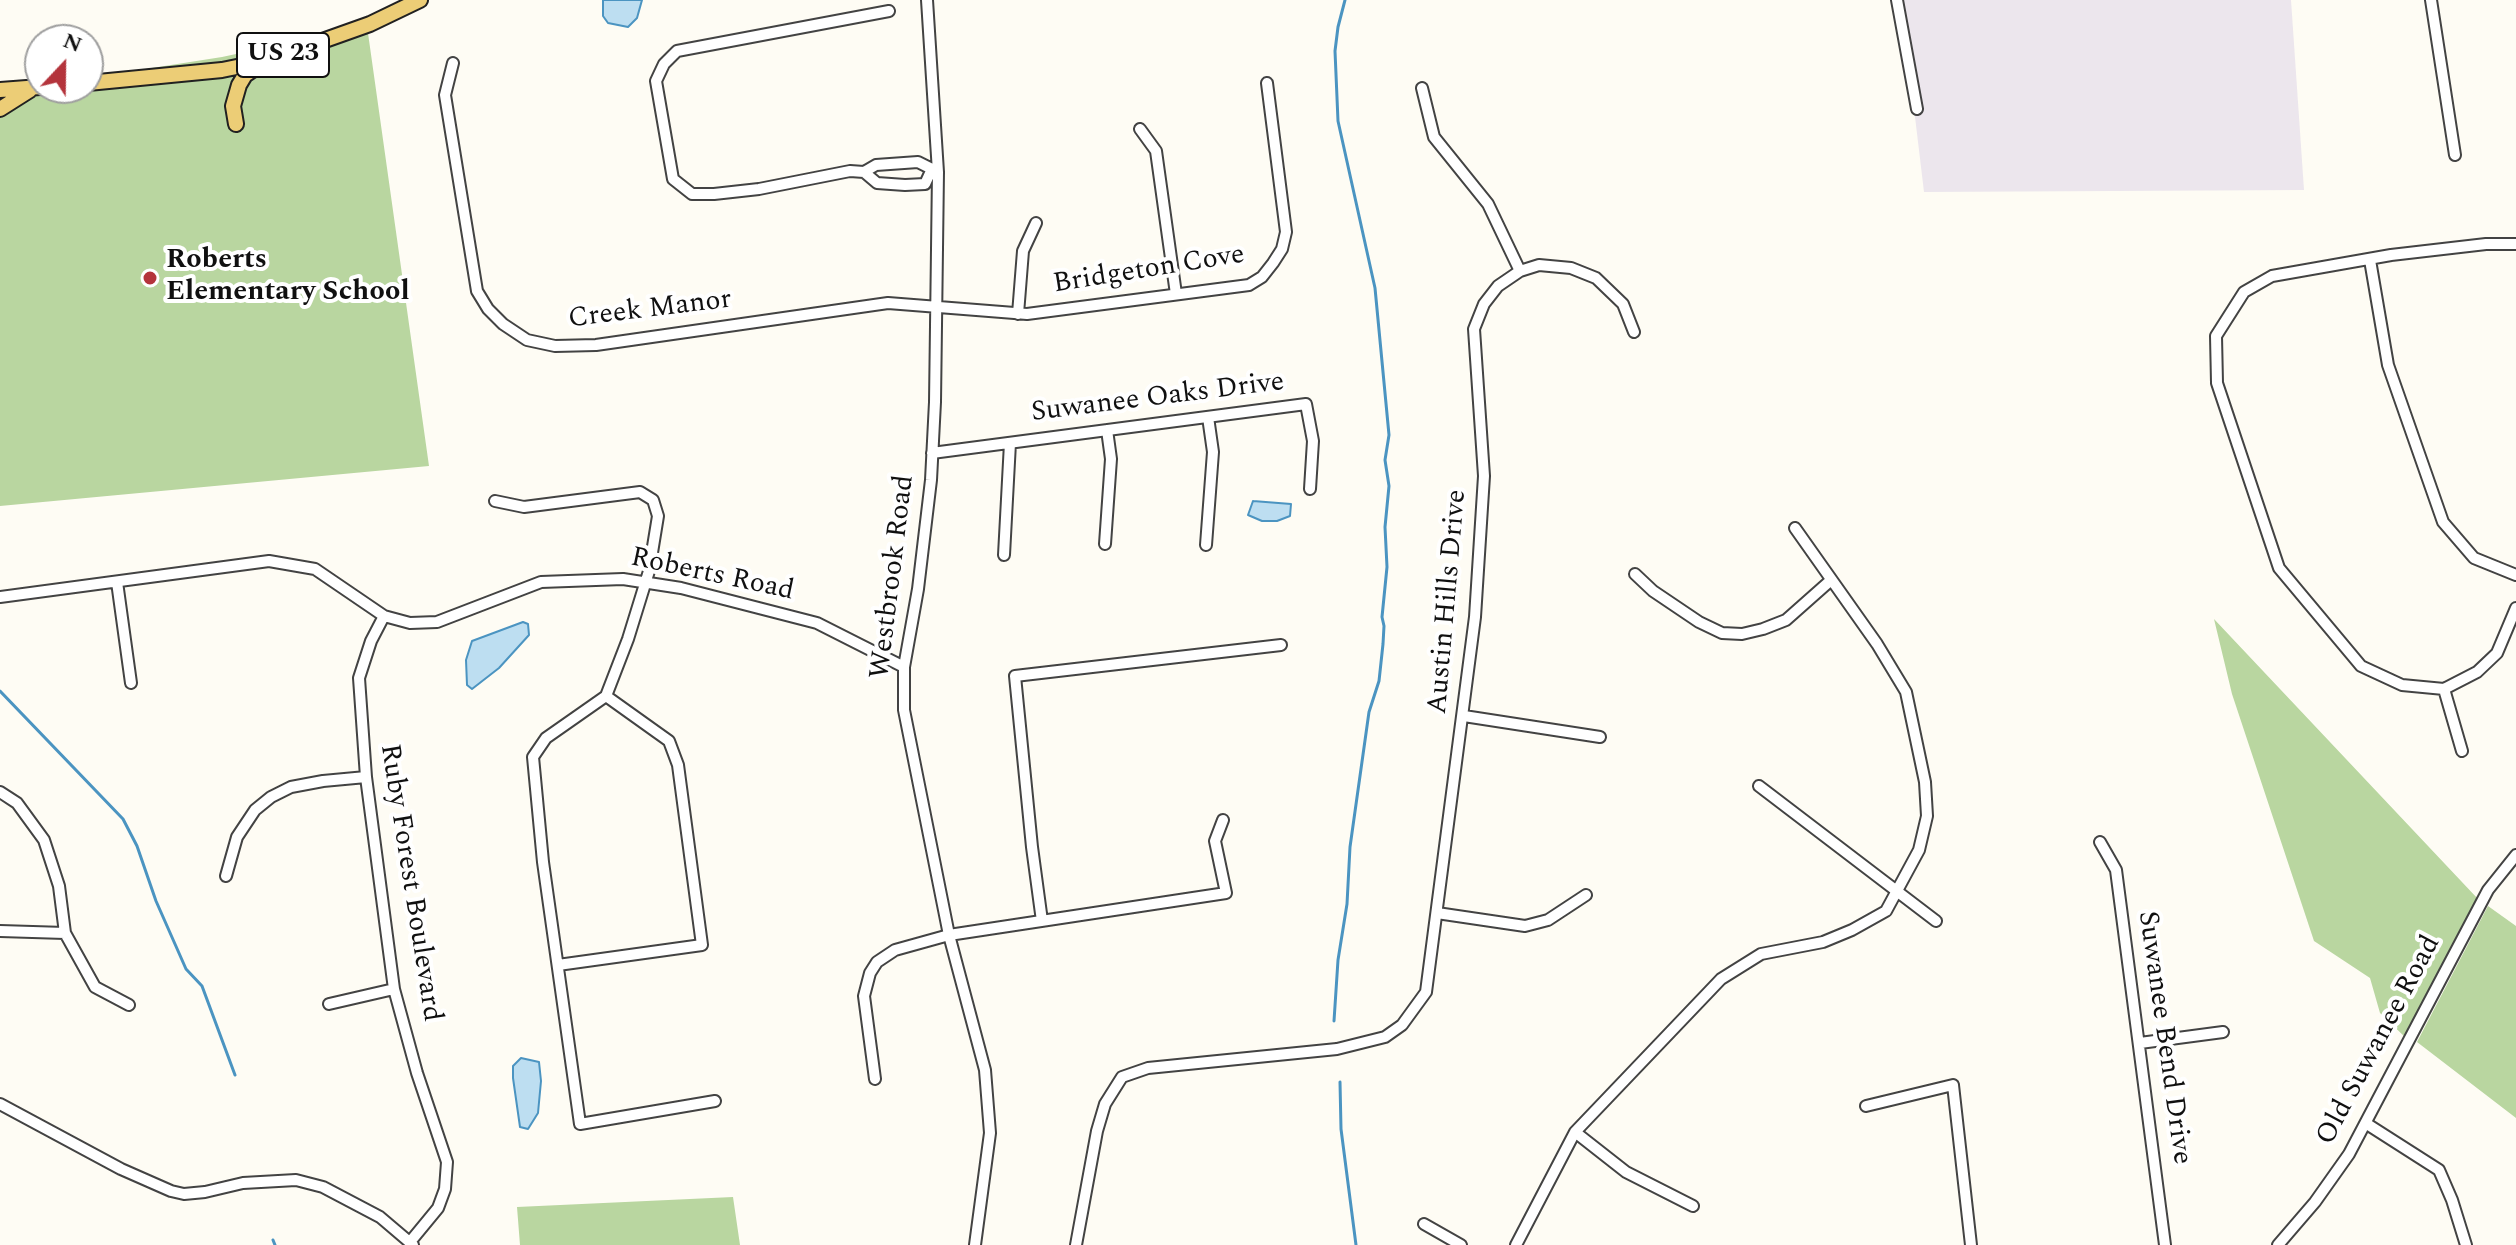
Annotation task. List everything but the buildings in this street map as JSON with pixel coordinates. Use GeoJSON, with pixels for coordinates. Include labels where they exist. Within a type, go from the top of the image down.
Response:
{"type":"FeatureCollection","features":[{"type":"Feature","properties":{"kind":"main road","name":"US 23"},"geometry":{"type":"LineString","coordinates":[[104,81],[222,70],[266,61],[370,24],[420,0]]}},
{"type":"Feature","properties":{"kind":"main road"},"geometry":{"type":"LineString","coordinates":[[236,124],[233,106],[239,85],[245,75],[266,61]]}},
{"type":"Feature","properties":{"kind":"main road"},"geometry":{"type":"LineString","coordinates":[[0,90],[24,89]]}},
{"type":"Feature","properties":{"kind":"main road"},"geometry":{"type":"LineString","coordinates":[[0,109],[24,95]]}},
{"type":"Feature","properties":{"kind":"street","name":"Westbrook Road"},"geometry":{"type":"LineString","coordinates":[[927,0],[936,309],[932,453],[918,589],[904,667],[904,710],[949,935],[985,1070],[990,1112],[988,1155],[975,1245]]}},
{"type":"Feature","properties":{"kind":"street"},"geometry":{"type":"LineString","coordinates":[[1897,0],[1917,109]]}},
{"type":"Feature","properties":{"kind":"street"},"geometry":{"type":"LineString","coordinates":[[2431,0],[2455,155]]}},
{"type":"Feature","properties":{"kind":"street"},"geometry":{"type":"LineString","coordinates":[[864,172],[877,183],[905,185],[925,184],[934,172],[918,162],[876,165],[864,172],[850,171],[759,189],[692,194],[673,179],[656,81],[664,64],[677,51],[889,11]]}},
{"type":"Feature","properties":{"kind":"street","name":"Creek Manor"},"geometry":{"type":"LineString","coordinates":[[453,63],[445,95],[477,291],[488,309],[503,324],[527,340],[555,346],[596,345],[888,303],[936,309]]}},
{"type":"Feature","properties":{"kind":"street","name":"Bridgeton Cove"},"geometry":{"type":"LineString","coordinates":[[936,309],[1018,314],[1249,285],[1262,277],[1282,249],[1286,232],[1267,83]]}},
{"type":"Feature","properties":{"kind":"street"},"geometry":{"type":"LineString","coordinates":[[1422,88],[1434,137],[1488,204],[1520,271],[1539,265],[1571,268],[1596,278],[1623,304],[1634,332]]}},
{"type":"Feature","properties":{"kind":"street"},"geometry":{"type":"LineString","coordinates":[[1140,129],[1156,151],[1176,294]]}},
{"type":"Feature","properties":{"kind":"street"},"geometry":{"type":"LineString","coordinates":[[1018,314],[1023,251],[1036,223]]}},
{"type":"Feature","properties":{"kind":"street"},"geometry":{"type":"LineString","coordinates":[[2516,244],[2486,244],[2272,276],[2244,292],[2216,336],[2217,383],[2279,568],[2361,666],[2402,685],[2444,689],[2477,672],[2497,653],[2516,608]]}},
{"type":"Feature","properties":{"kind":"street"},"geometry":{"type":"LineString","coordinates":[[2370,260],[2388,365],[2443,522],[2474,558],[2516,575]]}},
{"type":"Feature","properties":{"kind":"street","name":"Austin Hills Drive"},"geometry":{"type":"LineString","coordinates":[[1076,1245],[1097,1131],[1105,1104],[1122,1077],[1148,1068],[1341,1048],[1385,1037],[1402,1025],[1426,992],[1475,617],[1484,476],[1474,329],[1484,304],[1498,286],[1520,271]]}},
{"type":"Feature","properties":{"kind":"street","name":"Suwanee Oaks Drive"},"geometry":{"type":"LineString","coordinates":[[932,453],[1306,404],[1313,441],[1310,489]]}},
{"type":"Feature","properties":{"kind":"street"},"geometry":{"type":"LineString","coordinates":[[1206,545],[1213,452],[1208,417]]}},
{"type":"Feature","properties":{"kind":"street"},"geometry":{"type":"LineString","coordinates":[[1105,544],[1111,459],[1107,430]]}},
{"type":"Feature","properties":{"kind":"street"},"geometry":{"type":"LineString","coordinates":[[1004,555],[1010,443]]}},
{"type":"Feature","properties":{"kind":"street"},"geometry":{"type":"LineString","coordinates":[[495,501],[524,507],[640,492],[653,500],[658,516],[646,581],[606,696],[546,738],[533,757],[543,862],[580,1124],[715,1101]]}},
{"type":"Feature","properties":{"kind":"street"},"geometry":{"type":"LineString","coordinates":[[1516,1245],[1575,1132],[1721,979],[1761,954],[1823,942],[1886,911],[1919,850],[1927,816],[1925,782],[1906,692],[1877,644],[1795,528]]}},
{"type":"Feature","properties":{"kind":"street"},"geometry":{"type":"LineString","coordinates":[[0,597],[225,565],[281,563],[315,569],[384,616]]}},
{"type":"Feature","properties":{"kind":"street"},"geometry":{"type":"LineString","coordinates":[[1635,574],[1653,591],[1699,622],[1722,633],[1753,632],[1786,620],[1830,581]]}},
{"type":"Feature","properties":{"kind":"street","name":"Roberts Road"},"geometry":{"type":"LineString","coordinates":[[384,616],[410,623],[437,622],[541,582],[646,581],[817,623],[904,667]]}},
{"type":"Feature","properties":{"kind":"street"},"geometry":{"type":"LineString","coordinates":[[117,582],[131,683]]}},
{"type":"Feature","properties":{"kind":"street","name":"Ruby Forest Boulevard"},"geometry":{"type":"LineString","coordinates":[[384,616],[371,641],[359,678],[366,777],[394,989],[417,1073],[447,1162],[445,1189],[438,1208],[412,1243]]}},
{"type":"Feature","properties":{"kind":"street"},"geometry":{"type":"LineString","coordinates":[[1042,921],[1015,676],[1281,645]]}},
{"type":"Feature","properties":{"kind":"street"},"geometry":{"type":"LineString","coordinates":[[2444,689],[2462,751]]}},
{"type":"Feature","properties":{"kind":"street"},"geometry":{"type":"LineString","coordinates":[[558,965],[702,945],[678,765],[669,741],[606,696]]}},
{"type":"Feature","properties":{"kind":"street"},"geometry":{"type":"LineString","coordinates":[[1464,716],[1600,737]]}},
{"type":"Feature","properties":{"kind":"street"},"geometry":{"type":"LineString","coordinates":[[226,876],[237,837],[255,810],[271,797],[291,787],[366,777]]}},
{"type":"Feature","properties":{"kind":"street"},"geometry":{"type":"LineString","coordinates":[[1759,786],[1936,921]]}},
{"type":"Feature","properties":{"kind":"street"},"geometry":{"type":"LineString","coordinates":[[0,792],[17,803],[44,840],[59,886],[65,933],[95,987],[129,1005]]}},
{"type":"Feature","properties":{"kind":"street"},"geometry":{"type":"LineString","coordinates":[[875,1079],[864,996],[870,973],[877,962],[895,950],[949,935],[1226,893],[1215,841],[1223,820]]}},
{"type":"Feature","properties":{"kind":"street","name":"Suwanee Bend Drive"},"geometry":{"type":"LineString","coordinates":[[2100,842],[2116,870],[2165,1245]]}},
{"type":"Feature","properties":{"kind":"street","name":"Old Suwanee Road"},"geometry":{"type":"LineString","coordinates":[[2278,1245],[2315,1202],[2349,1154],[2488,890],[2516,855]]}},
{"type":"Feature","properties":{"kind":"street"},"geometry":{"type":"LineString","coordinates":[[1437,913],[1525,926],[1548,920],[1586,895]]}},
{"type":"Feature","properties":{"kind":"street"},"geometry":{"type":"LineString","coordinates":[[0,931],[65,933]]}},
{"type":"Feature","properties":{"kind":"street"},"geometry":{"type":"LineString","coordinates":[[329,1004],[394,989]]}},
{"type":"Feature","properties":{"kind":"street"},"geometry":{"type":"LineString","coordinates":[[2140,1043],[2223,1032]]}},
{"type":"Feature","properties":{"kind":"street"},"geometry":{"type":"LineString","coordinates":[[1866,1106],[1953,1085],[1971,1245]]}},
{"type":"Feature","properties":{"kind":"street"},"geometry":{"type":"LineString","coordinates":[[0,1104],[121,1169],[171,1191],[205,1192],[243,1183],[296,1180],[323,1187],[369,1211],[412,1243]]}},
{"type":"Feature","properties":{"kind":"street"},"geometry":{"type":"LineString","coordinates":[[2367,1124],[2439,1170],[2466,1245]]}},
{"type":"Feature","properties":{"kind":"street"},"geometry":{"type":"LineString","coordinates":[[1575,1132],[1626,1172],[1693,1206]]}},
{"type":"Feature","properties":{"kind":"street"},"geometry":{"type":"LineString","coordinates":[[1424,1224],[1461,1245]]}},
{"type":"Feature","properties":{"kind":"shaded area"},"geometry":{"type":"Polygon","coordinates":[[[1901,0],[2291,0],[2304,190],[1924,192],[1901,0]]]}},
{"type":"Feature","properties":{"kind":"green space"},"geometry":{"type":"Polygon","coordinates":[[[367,26],[429,466],[0,506],[0,91],[24,90],[24,104],[104,104],[104,75],[222,57],[367,26]]]}},
{"type":"Feature","properties":{"kind":"green space"},"geometry":{"type":"Polygon","coordinates":[[[2214,619],[2478,899],[2406,1038],[2380,1013],[2370,978],[2314,941],[2232,694],[2214,619]]]}},
{"type":"Feature","properties":{"kind":"green space"},"geometry":{"type":"Polygon","coordinates":[[[2488,906],[2516,926],[2516,1118],[2417,1042],[2488,906]]]}},
{"type":"Feature","properties":{"kind":"green space"},"geometry":{"type":"Polygon","coordinates":[[[733,1197],[740,1245],[520,1245],[517,1207],[733,1197]]]}},
{"type":"Feature","properties":{"kind":"water"},"geometry":{"type":"Polygon","coordinates":[[[603,0],[642,0],[637,18],[628,27],[608,23],[603,16],[603,0]]]}},
{"type":"Feature","properties":{"kind":"water"},"geometry":{"type":"Polygon","coordinates":[[[1253,501],[1291,504],[1290,516],[1277,521],[1262,521],[1248,515],[1253,501]]]}},
{"type":"Feature","properties":{"kind":"water"},"geometry":{"type":"Polygon","coordinates":[[[523,622],[528,624],[529,635],[499,668],[472,689],[467,685],[466,660],[472,641],[523,622]]]}},
{"type":"Feature","properties":{"kind":"water"},"geometry":{"type":"Polygon","coordinates":[[[521,1058],[539,1062],[541,1081],[538,1113],[528,1129],[520,1127],[513,1078],[513,1066],[521,1058]]]}},
{"type":"Feature","properties":{"kind":"waterway"},"geometry":{"type":"LineString","coordinates":[[1334,1021],[1350,847],[1369,712],[1379,681],[1383,644],[1387,567],[1385,527],[1389,486],[1385,460],[1389,435],[1375,288],[1338,121],[1335,51],[1345,0]]}},
{"type":"Feature","properties":{"kind":"waterway"},"geometry":{"type":"LineString","coordinates":[[0,691],[123,819],[137,846],[156,901],[186,969],[202,986],[235,1075]]}},
{"type":"Feature","properties":{"kind":"waterway"},"geometry":{"type":"LineString","coordinates":[[1340,1082],[1341,1129],[1356,1245]]}},
{"type":"Feature","properties":{"kind":"waterway"},"geometry":{"type":"LineString","coordinates":[[273,1240],[275,1245]]}},
{"type":"Feature","properties":{"kind":"place","name":"Roberts Elementary School"},"geometry":{"type":"Point","coordinates":[150,278]}}]}
